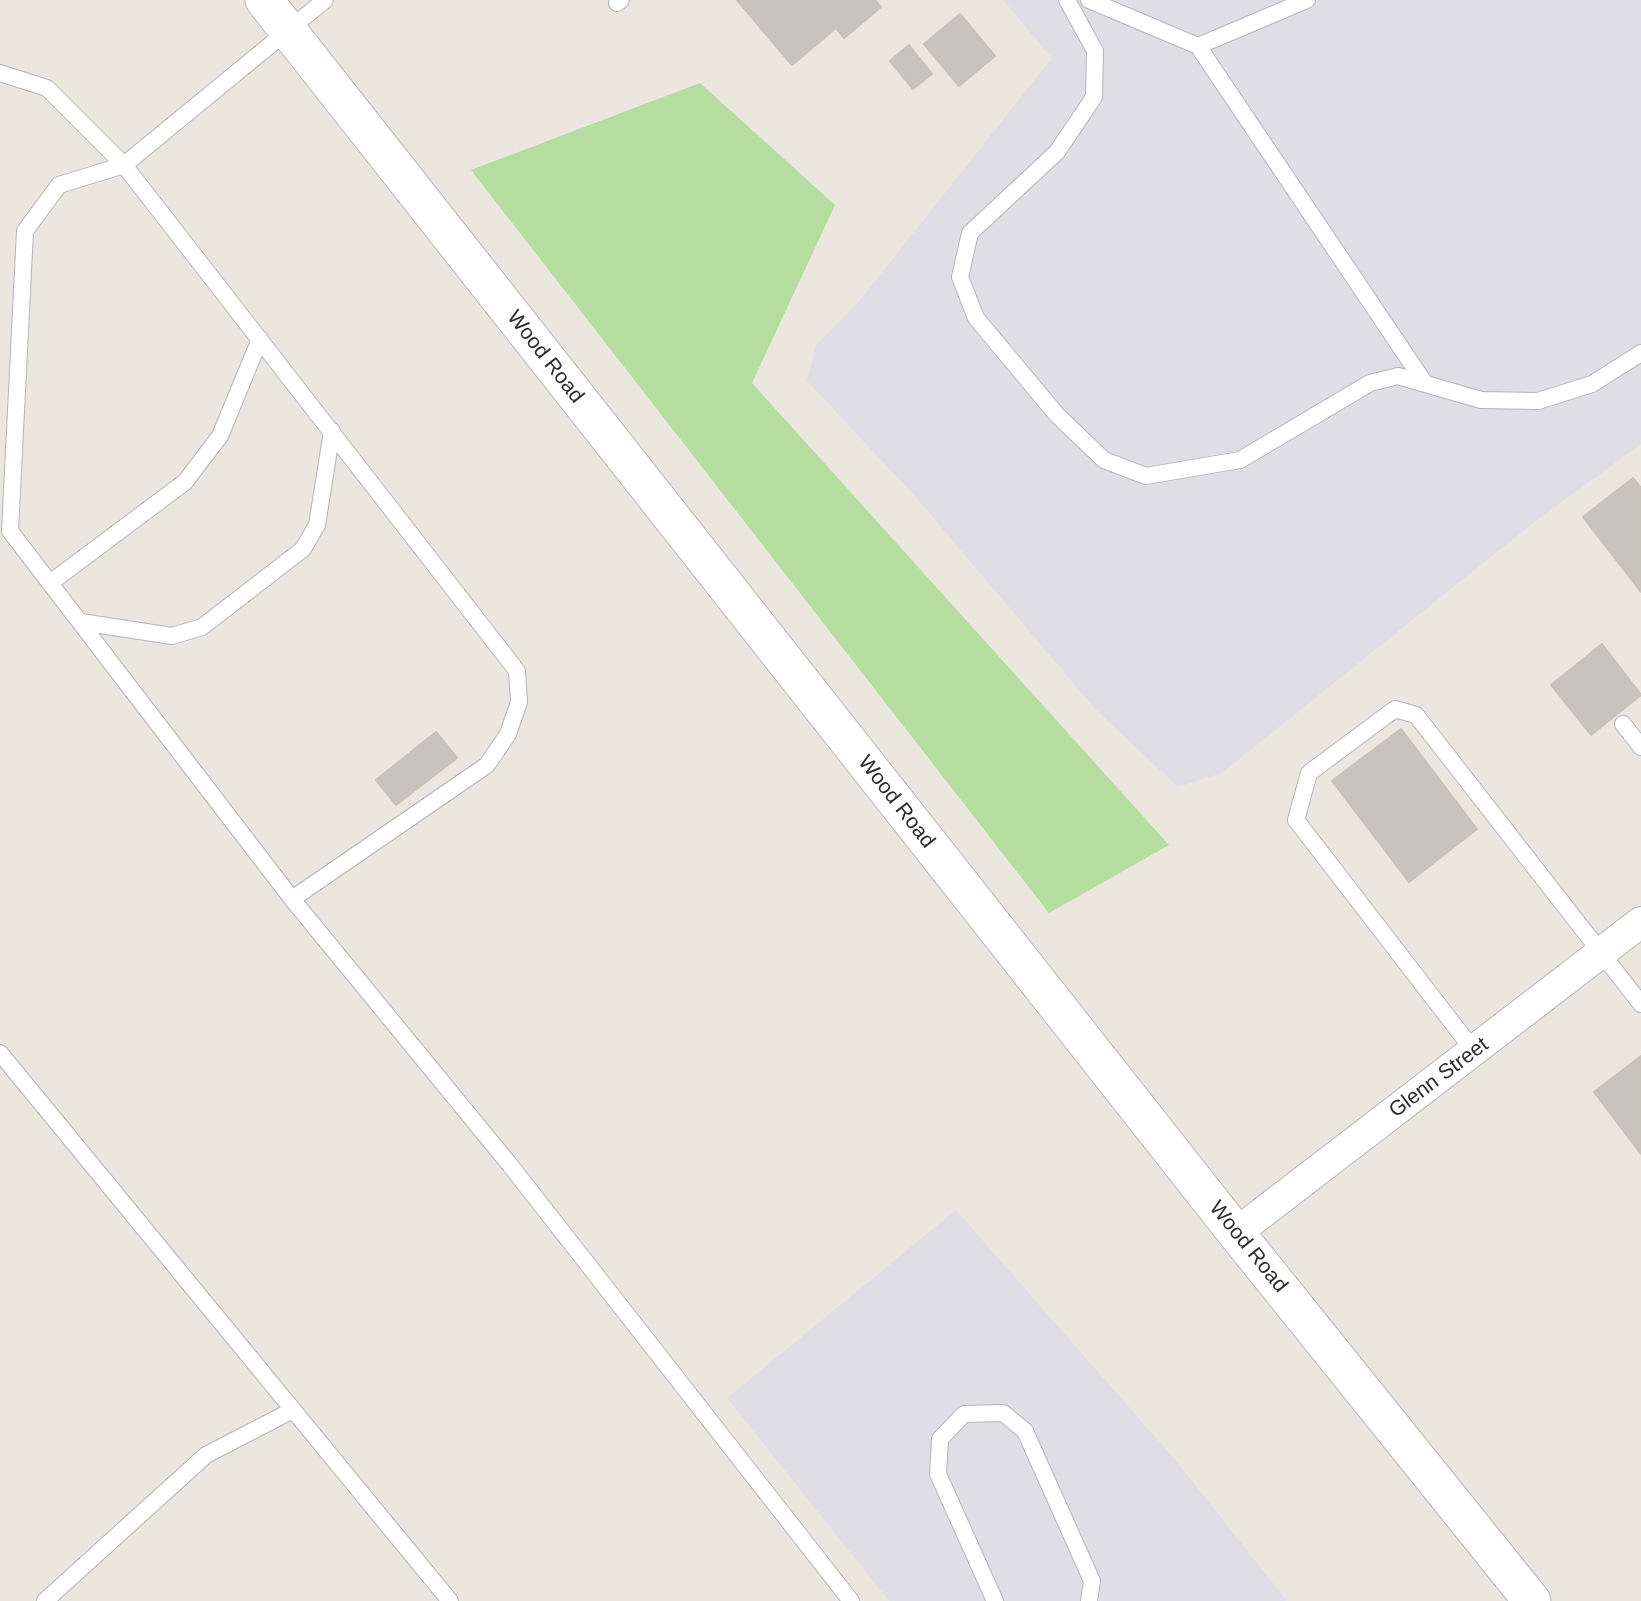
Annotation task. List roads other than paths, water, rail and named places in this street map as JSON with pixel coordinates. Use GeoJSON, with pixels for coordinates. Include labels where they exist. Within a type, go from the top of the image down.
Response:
{"type":"FeatureCollection","features":[{"type":"Feature","properties":{"kind":"street","name":"Wood Road"},"geometry":{"type":"LineString","coordinates":[[264,0],[1236,1233],[1532,1601]]}},
{"type":"Feature","properties":{"kind":"street","name":"Glenn Street"},"geometry":{"type":"LineString","coordinates":[[1236,1233],[1641,922]]}},
{"type":"Feature","properties":{"kind":"lane"},"geometry":{"type":"LineString","coordinates":[[325,0],[124,165],[59,186],[25,231],[10,531],[292,899],[510,1165],[851,1601]]}},
{"type":"Feature","properties":{"kind":"lane"},"geometry":{"type":"LineString","coordinates":[[1067,0],[1096,51],[1094,97],[1057,152],[970,233],[960,277],[976,318],[1057,415],[1104,460],[1146,475],[1240,460],[1370,383],[1398,376],[1481,400],[1538,401],[1592,384],[1641,353]]}},
{"type":"Feature","properties":{"kind":"lane"},"geometry":{"type":"LineString","coordinates":[[1089,0],[1198,46],[1424,382]]}},
{"type":"Feature","properties":{"kind":"lane"},"geometry":{"type":"LineString","coordinates":[[1198,46],[1307,0]]}},
{"type":"Feature","properties":{"kind":"lane"},"geometry":{"type":"LineString","coordinates":[[0,73],[47,88],[124,165],[517,671],[519,702],[508,734],[487,765],[292,899]]}},
{"type":"Feature","properties":{"kind":"lane"},"geometry":{"type":"LineString","coordinates":[[50,583],[185,482],[220,436],[260,339]]}},
{"type":"Feature","properties":{"kind":"lane"},"geometry":{"type":"LineString","coordinates":[[81,622],[172,636],[202,626],[212,619],[303,549],[317,525],[332,431]]}},
{"type":"Feature","properties":{"kind":"lane"},"geometry":{"type":"LineString","coordinates":[[1474,1051],[1296,820],[1309,773],[1395,709],[1416,715],[1641,1003]]}},
{"type":"Feature","properties":{"kind":"lane"},"geometry":{"type":"LineString","coordinates":[[1623,724],[1641,747]]}},
{"type":"Feature","properties":{"kind":"lane"},"geometry":{"type":"LineString","coordinates":[[0,1052],[450,1601]]}},
{"type":"Feature","properties":{"kind":"lane"},"geometry":{"type":"LineString","coordinates":[[45,1601],[206,1455],[293,1410]]}},
{"type":"Feature","properties":{"kind":"lane"},"geometry":{"type":"LineString","coordinates":[[995,1601],[938,1474],[940,1439],[964,1414],[1003,1413],[1026,1431],[1092,1581],[1089,1601]]}}]}
